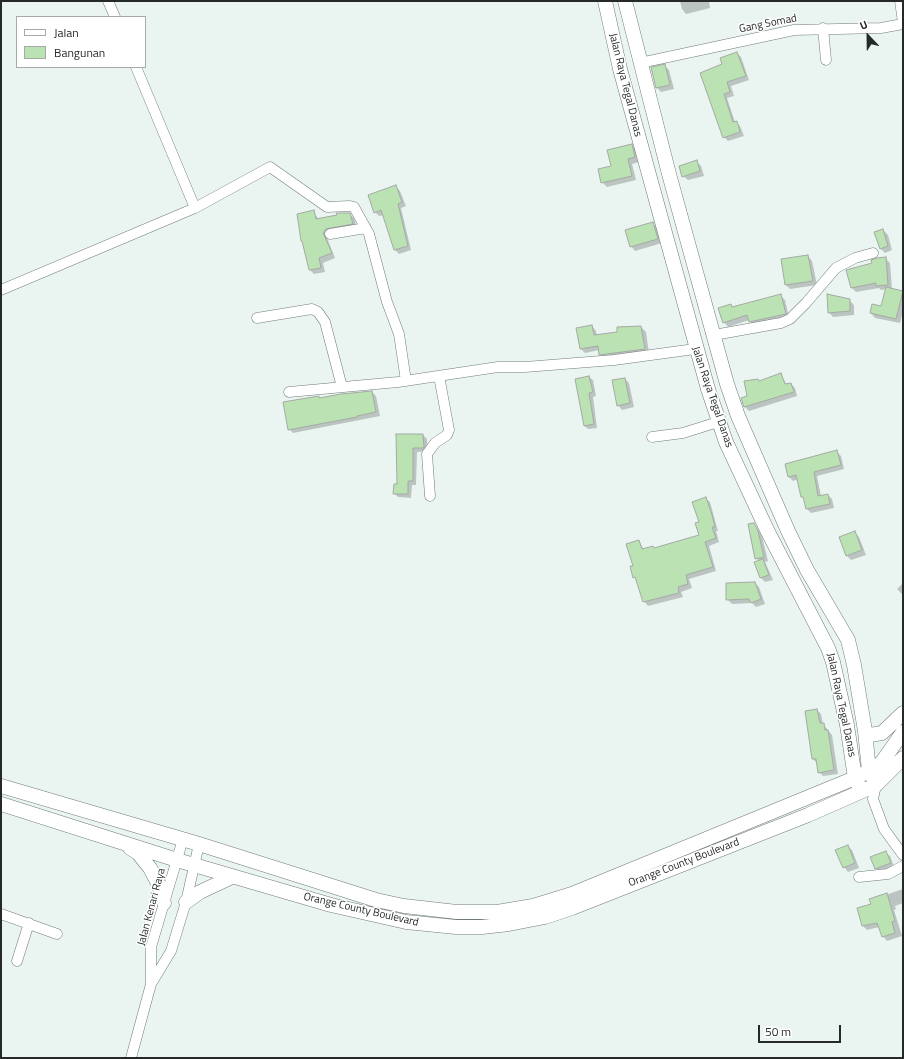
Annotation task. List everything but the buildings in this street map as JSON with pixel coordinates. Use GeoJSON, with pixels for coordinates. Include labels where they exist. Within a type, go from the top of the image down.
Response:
{"type":"FeatureCollection","features":[{"type":"Feature","properties":{"kind":"main road","name":"Jalan Raya Tegal Danas"},"geometry":{"type":"LineString","coordinates":[[605,1],[620,69],[695,349],[718,422],[767,530],[828,648],[833,662],[852,752],[855,778],[868,796]]}},
{"type":"Feature","properties":{"kind":"main road","name":"Jalan Raya Tegal Danas"},"geometry":{"type":"LineString","coordinates":[[625,1],[669,174],[727,384],[738,416],[788,531],[807,570],[848,640],[854,665],[865,732],[874,766],[876,785]]}},
{"type":"Feature","properties":{"kind":"main road"},"geometry":{"type":"LineString","coordinates":[[650,179],[669,174]]}},
{"type":"Feature","properties":{"kind":"main road"},"geometry":{"type":"LineString","coordinates":[[708,389],[727,384]]}},
{"type":"Feature","properties":{"kind":"main road","name":"Jalan Raya Tegal Danas"},"geometry":{"type":"LineString","coordinates":[[865,732],[870,735],[882,733],[903,713]]}},
{"type":"Feature","properties":{"kind":"main road"},"geometry":{"type":"LineString","coordinates":[[852,752],[874,766],[903,732]]}},
{"type":"Feature","properties":{"kind":"main road","name":"Orange County Boulevard"},"geometry":{"type":"LineString","coordinates":[[1,786],[183,839],[376,900],[404,906],[457,912],[497,912],[533,906],[572,894],[855,778],[874,766],[903,758]]}},
{"type":"Feature","properties":{"kind":"main road","name":"Orange County Boulevard"},"geometry":{"type":"LineString","coordinates":[[1,804],[232,877],[331,905],[406,922],[456,927],[509,924],[545,917],[572,908],[868,796],[876,785],[903,758]]}},
{"type":"Feature","properties":{"kind":"main road"},"geometry":{"type":"LineString","coordinates":[[122,842],[138,853],[150,868],[159,885],[164,904]]}},
{"type":"Feature","properties":{"kind":"main road"},"geometry":{"type":"LineString","coordinates":[[186,902],[206,889],[232,877]]}},
{"type":"Feature","properties":{"kind":"street"},"geometry":{"type":"LineString","coordinates":[[108,1],[115,16]]}},
{"type":"Feature","properties":{"kind":"street"},"geometry":{"type":"LineString","coordinates":[[900,1],[903,23]]}},
{"type":"Feature","properties":{"kind":"street","name":"Gang Somad"},"geometry":{"type":"LineString","coordinates":[[640,63],[794,30],[823,28],[881,28],[903,23]]}},
{"type":"Feature","properties":{"kind":"street"},"geometry":{"type":"LineString","coordinates":[[823,28],[826,60]]}},
{"type":"Feature","properties":{"kind":"street"},"geometry":{"type":"LineString","coordinates":[[136,68],[195,208]]}},
{"type":"Feature","properties":{"kind":"street"},"geometry":{"type":"LineString","coordinates":[[1,290],[195,208],[270,167],[327,207],[354,207],[366,228],[378,263],[387,302],[399,334],[406,381]]}},
{"type":"Feature","properties":{"kind":"street"},"geometry":{"type":"LineString","coordinates":[[330,234],[366,228]]}},
{"type":"Feature","properties":{"kind":"street"},"geometry":{"type":"LineString","coordinates":[[714,335],[781,323],[790,319],[836,268],[855,258],[874,253]]}},
{"type":"Feature","properties":{"kind":"street"},"geometry":{"type":"LineString","coordinates":[[257,318],[312,309],[318,312],[325,322],[342,386]]}},
{"type":"Feature","properties":{"kind":"street"},"geometry":{"type":"LineString","coordinates":[[289,392],[406,381],[498,367],[525,367],[614,360],[695,349]]}},
{"type":"Feature","properties":{"kind":"street"},"geometry":{"type":"LineString","coordinates":[[430,496],[427,454],[435,443],[448,435],[449,430],[439,376]]}},
{"type":"Feature","properties":{"kind":"street"},"geometry":{"type":"LineString","coordinates":[[652,438],[683,433],[718,422]]}},
{"type":"Feature","properties":{"kind":"street"},"geometry":{"type":"LineString","coordinates":[[868,796],[884,829],[903,855]]}},
{"type":"Feature","properties":{"kind":"street","name":"Jalan Kenari Raya"},"geometry":{"type":"LineString","coordinates":[[131,1058],[151,984],[151,947],[183,839]]}},
{"type":"Feature","properties":{"kind":"street","name":"Jalan Kenari Raya"},"geometry":{"type":"LineString","coordinates":[[151,984],[171,951],[186,902],[199,844]]}},
{"type":"Feature","properties":{"kind":"street"},"geometry":{"type":"LineString","coordinates":[[859,877],[888,874],[903,866]]}},
{"type":"Feature","properties":{"kind":"street"},"geometry":{"type":"LineString","coordinates":[[1,914],[57,934]]}},
{"type":"Feature","properties":{"kind":"street"},"geometry":{"type":"LineString","coordinates":[[17,961],[29,923]]}}]}
